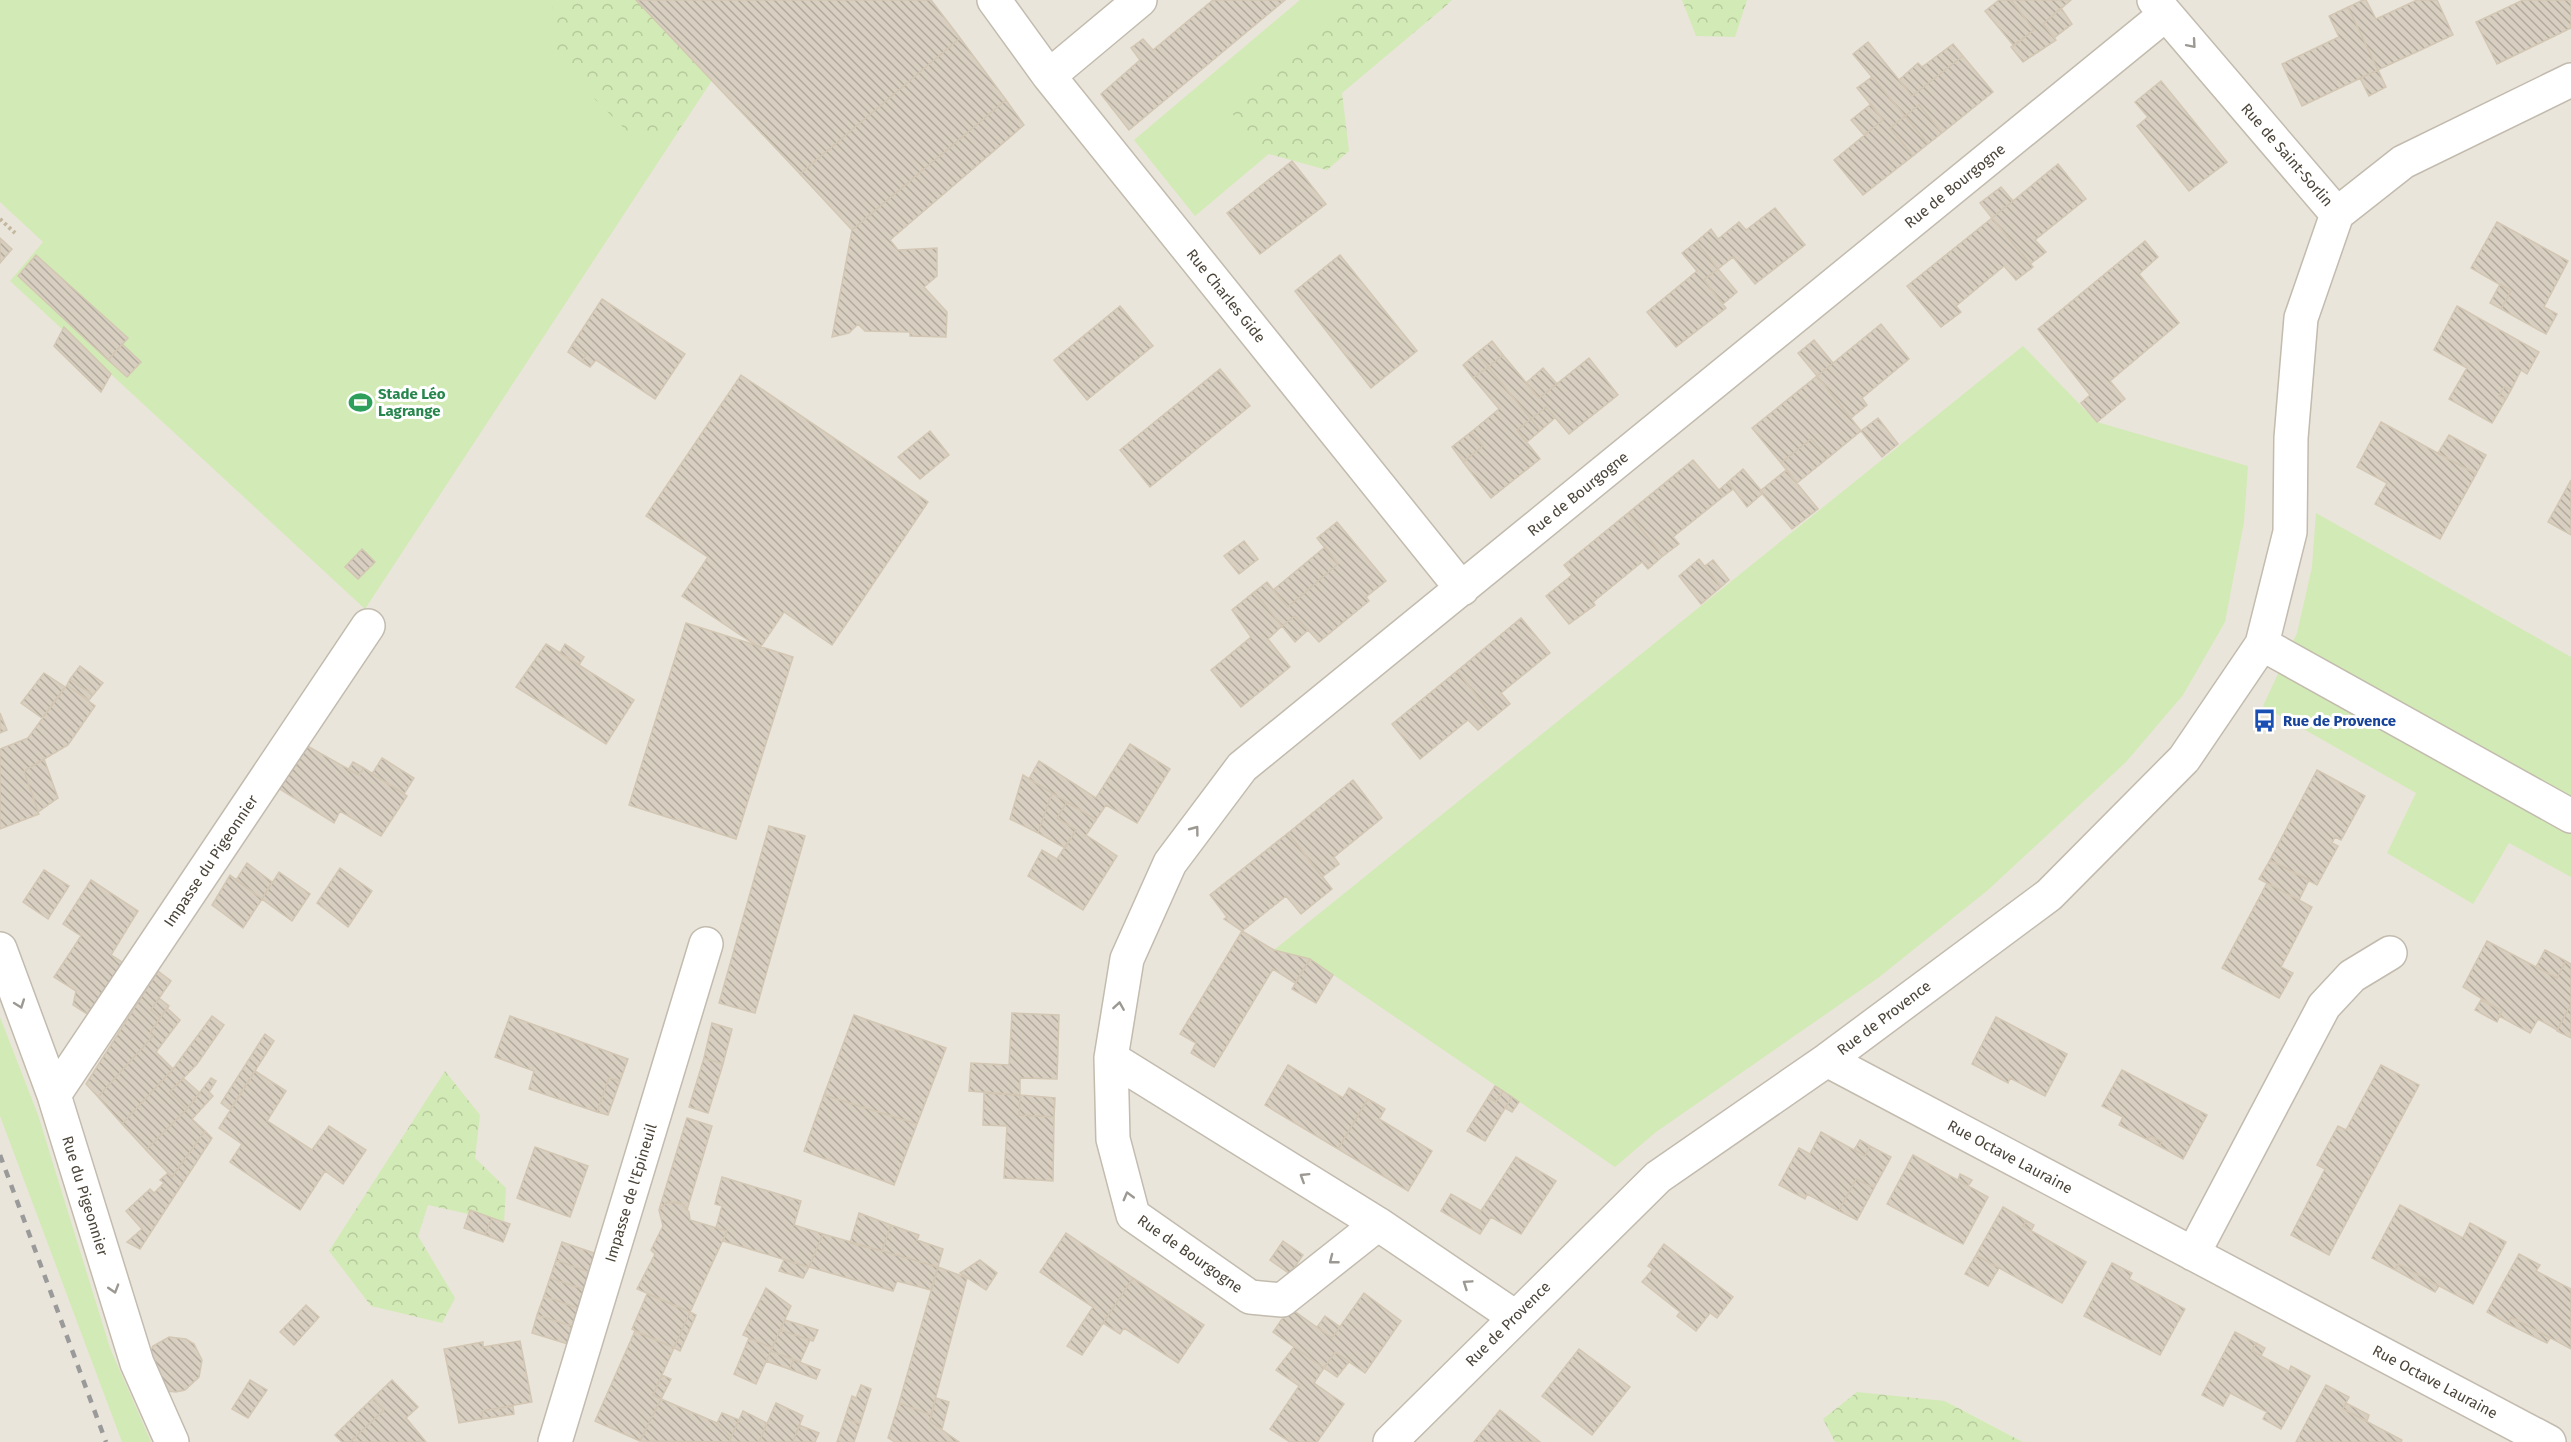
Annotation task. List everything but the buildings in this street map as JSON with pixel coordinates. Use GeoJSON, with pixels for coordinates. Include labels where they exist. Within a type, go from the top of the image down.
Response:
{"type":"FeatureCollection","features":[{"type":"Feature","properties":{"kind":"street","name":"Rue Charles Gide"},"geometry":{"type":"LineString","coordinates":[[994,0],[1049,76],[1462,589]]}},
{"type":"Feature","properties":{"kind":"street"},"geometry":{"type":"LineString","coordinates":[[1049,76],[1140,0]]}},
{"type":"Feature","properties":{"kind":"street","name":"Rue de Saint-Sorlin"},"geometry":{"type":"LineString","coordinates":[[2160,7],[2337,214],[2403,162],[2571,80]]}},
{"type":"Feature","properties":{"kind":"street","name":"Rue de Bourgogne"},"geometry":{"type":"LineString","coordinates":[[1378,1224],[1282,1300],[1250,1297],[1134,1215],[1113,1139],[1111,1058],[1127,959],[1170,863],[1242,767],[1462,589],[2160,7]]}},
{"type":"Feature","properties":{"kind":"street","name":"Rue de Provence"},"geometry":{"type":"LineString","coordinates":[[1390,1442],[1658,1177],[1827,1060],[2049,895],[2184,759],[2262,644],[2290,532],[2291,438],[2301,318],[2337,214]]}},
{"type":"Feature","properties":{"kind":"street","name":"Impasse du Pigeonnier"},"geometry":{"type":"LineString","coordinates":[[54,1095],[368,626]]}},
{"type":"Feature","properties":{"kind":"street"},"geometry":{"type":"LineString","coordinates":[[2262,644],[2571,816]]}},
{"type":"Feature","properties":{"kind":"street","name":"Impasse de l'Epineuil"},"geometry":{"type":"LineString","coordinates":[[555,1442],[706,944]]}},
{"type":"Feature","properties":{"kind":"street","name":"Rue du Pigeonnier"},"geometry":{"type":"LineString","coordinates":[[0,950],[54,1095],[137,1363],[172,1442]]}},
{"type":"Feature","properties":{"kind":"street"},"geometry":{"type":"LineString","coordinates":[[2193,1254],[2324,1006],[2352,976],[2390,953]]}},
{"type":"Feature","properties":{"kind":"street"},"geometry":{"type":"LineString","coordinates":[[1111,1058],[1378,1224],[1515,1317]]}},
{"type":"Feature","properties":{"kind":"street","name":"Rue Octave Lauraine"},"geometry":{"type":"LineString","coordinates":[[1827,1060],[2549,1442]]}},
{"type":"Feature","properties":{"kind":"path"},"geometry":{"type":"LineString","coordinates":[[0,219],[15,233]]}},
{"type":"Feature","properties":{"kind":"shaded area"},"geometry":{"type":"Polygon","coordinates":[[[0,0],[2571,0],[2571,1442],[2023,1442],[1945,1401],[1919,1442],[0,1442],[0,0]]]}},
{"type":"Feature","properties":{"kind":"green space","name":"Stade Léo Lagrange"},"geometry":{"type":"Polygon","coordinates":[[[0,0],[637,0],[712,80],[365,609],[10,281],[43,242],[0,202],[0,0]]]}},
{"type":"Feature","properties":{"kind":"green space"},"geometry":{"type":"Polygon","coordinates":[[[552,0],[641,0],[712,80],[674,137],[631,135],[558,63],[552,0]]]}},
{"type":"Feature","properties":{"kind":"green space"},"geometry":{"type":"Polygon","coordinates":[[[1300,0],[1452,0],[1195,216],[1134,140],[1300,0]]]}},
{"type":"Feature","properties":{"kind":"green space"},"geometry":{"type":"Polygon","coordinates":[[[1357,0],[1444,0],[1448,4],[1342,93],[1349,151],[1327,170],[1269,154],[1226,107],[1357,0]]]}},
{"type":"Feature","properties":{"kind":"green space"},"geometry":{"type":"Polygon","coordinates":[[[1682,0],[1747,0],[1735,37],[1696,36],[1682,0]]]}},
{"type":"Feature","properties":{"kind":"green space"},"geometry":{"type":"Polygon","coordinates":[[[2023,346],[2097,422],[2248,466],[2244,522],[2225,622],[2183,695],[2126,762],[1988,890],[1878,978],[1656,1132],[1615,1167],[1310,959],[1274,950],[2023,346]]]}},
{"type":"Feature","properties":{"kind":"green space"},"geometry":{"type":"Polygon","coordinates":[[[2316,513],[2571,657],[2571,877],[2509,843],[2473,904],[2387,853],[2416,793],[2263,706],[2297,633],[2312,567],[2316,513]]]}},
{"type":"Feature","properties":{"kind":"green space"},"geometry":{"type":"Polygon","coordinates":[[[0,1017],[38,1115],[110,1348],[151,1442],[122,1442],[0,1116],[0,1017]]]}},
{"type":"Feature","properties":{"kind":"green space"},"geometry":{"type":"Polygon","coordinates":[[[445,1071],[480,1115],[475,1158],[506,1188],[504,1222],[428,1205],[418,1236],[455,1298],[442,1323],[371,1306],[329,1251],[445,1071]]]}},
{"type":"Feature","properties":{"kind":"green space"},"geometry":{"type":"Polygon","coordinates":[[[1857,1392],[1945,1401],[2023,1442],[1835,1442],[1823,1419],[1857,1392]]]}},
{"type":"Feature","properties":{"kind":"railway"},"geometry":{"type":"LineString","coordinates":[[0,1155],[106,1442]]}},
{"type":"Feature","properties":{"kind":"place","name":"Stade Léo Lagrange"},"geometry":{"type":"Point","coordinates":[360,403]}},
{"type":"Feature","properties":{"kind":"place","name":"Rue de Provence"},"geometry":{"type":"Point","coordinates":[2265,721]}}]}
